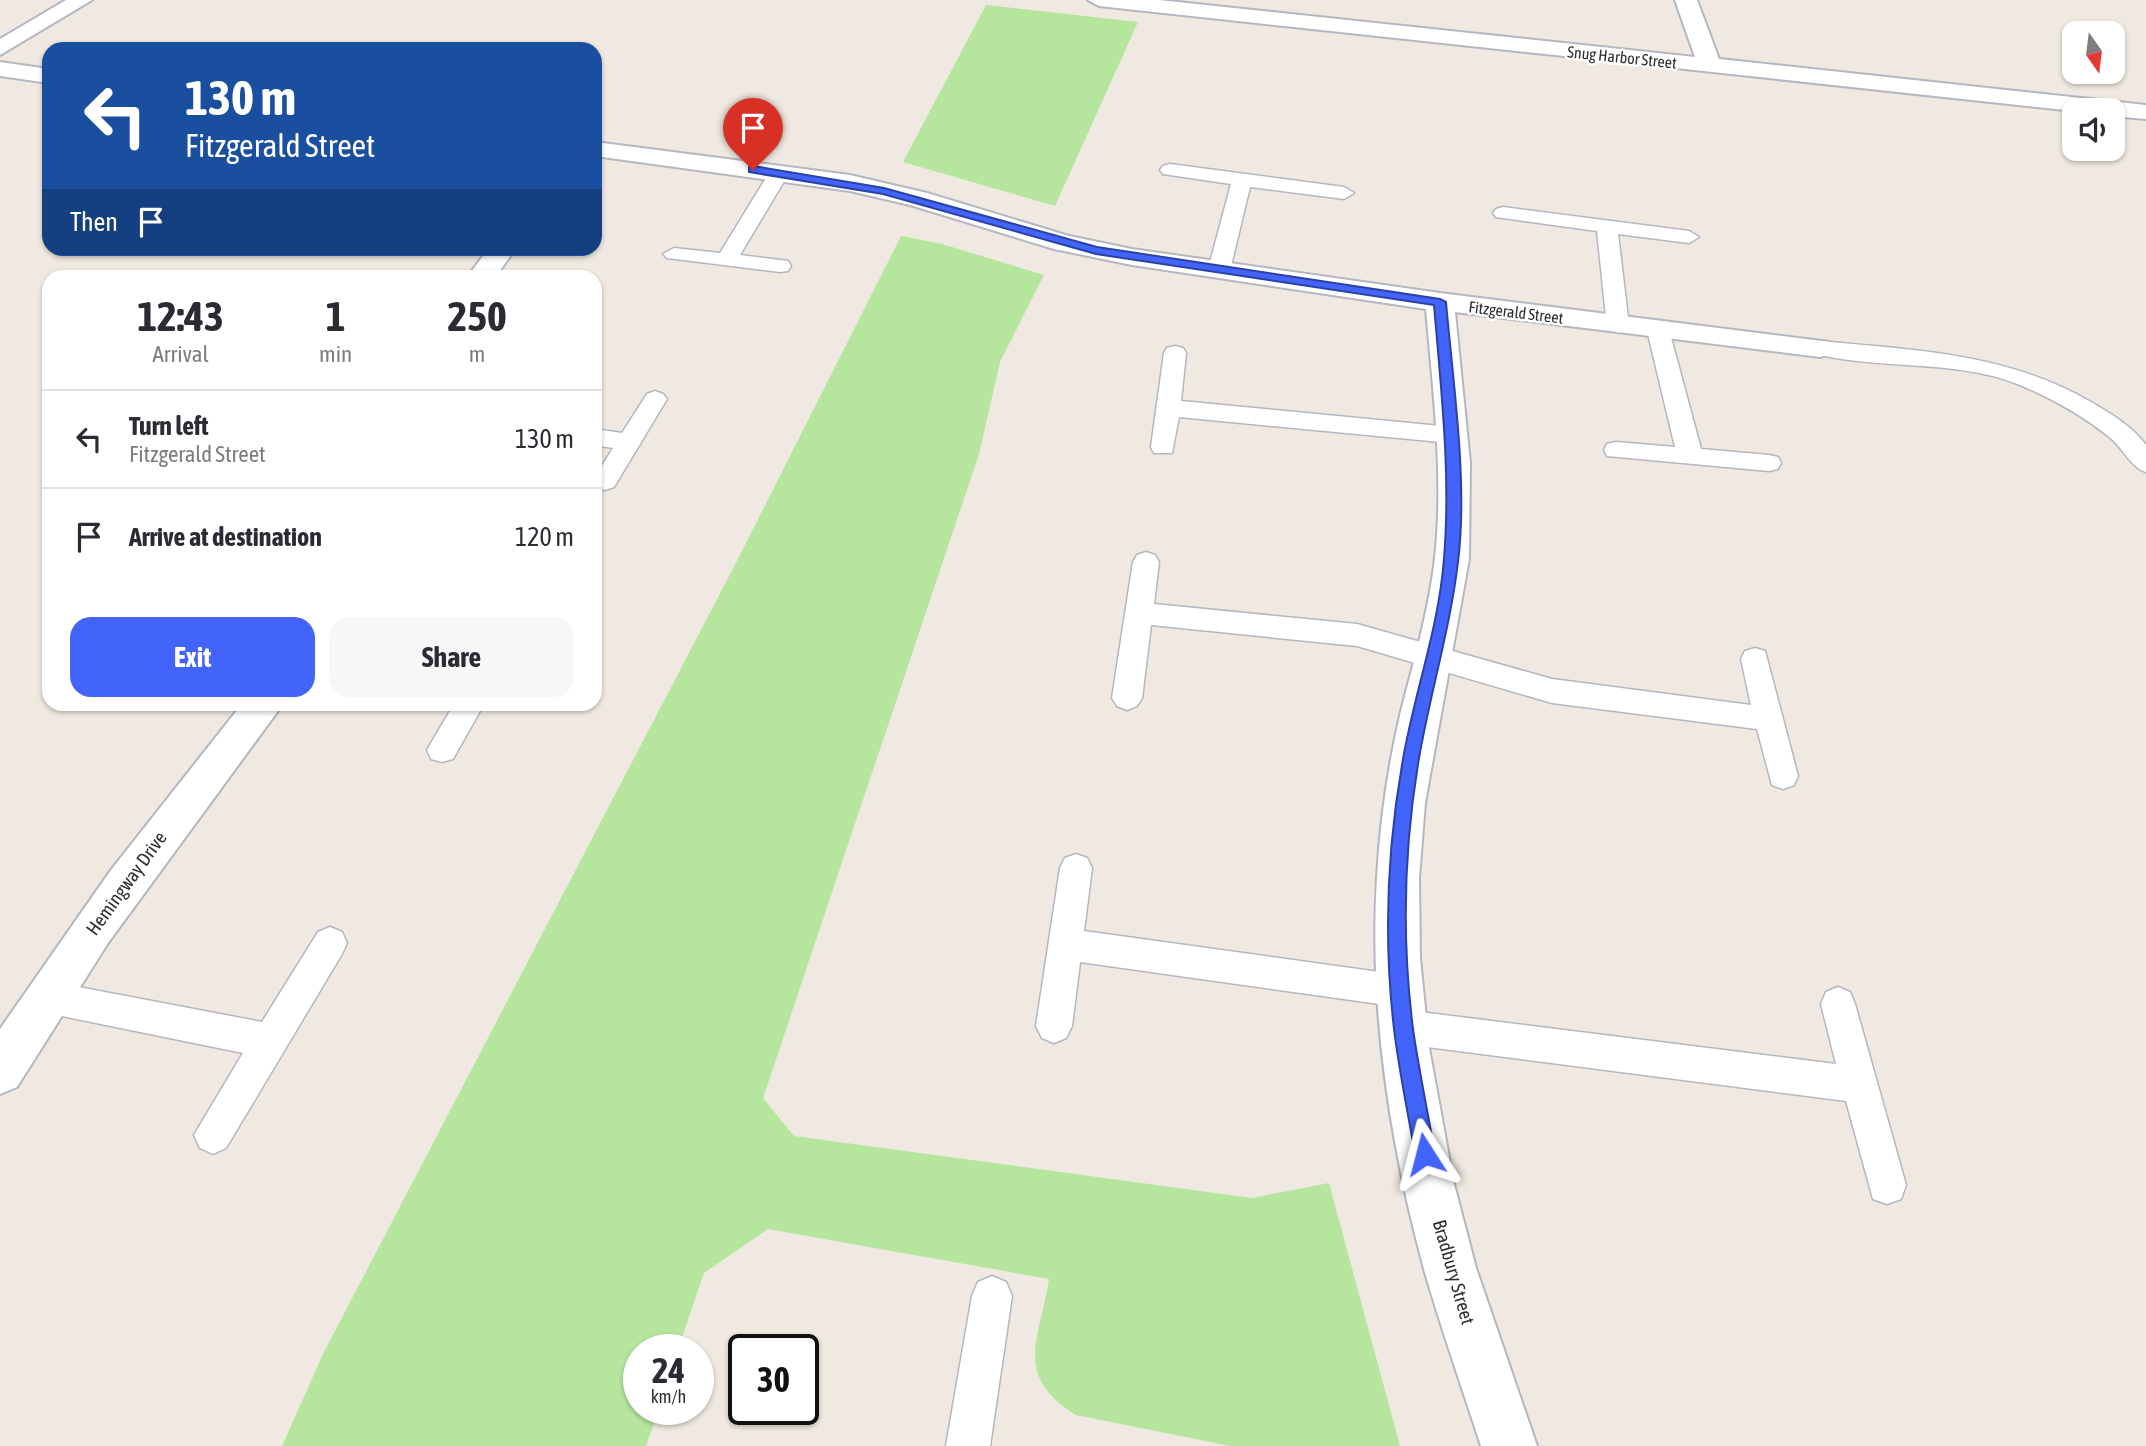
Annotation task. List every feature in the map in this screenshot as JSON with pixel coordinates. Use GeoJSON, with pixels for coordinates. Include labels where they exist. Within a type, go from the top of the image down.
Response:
{"type":"FeatureCollection","features":[{"type":"Feature","properties":{"kind":"street"},"geometry":{"type":"LineString","coordinates":[[0,48],[81,0]]}},
{"type":"Feature","properties":{"kind":"street","name":"Snug Harbor Street"},"geometry":{"type":"LineString","coordinates":[[1099,0],[2146,112]]}},
{"type":"Feature","properties":{"kind":"street"},"geometry":{"type":"LineString","coordinates":[[1686,0],[1710,66]]}},
{"type":"Feature","properties":{"kind":"street"},"geometry":{"type":"LineString","coordinates":[[0,69],[42,75]]}},
{"type":"Feature","properties":{"kind":"street","name":"Fitzgerald Street"},"geometry":{"type":"LineString","coordinates":[[602,150],[779,173],[884,191],[1096,250],[1440,302],[1618,326],[1820,348]]}},
{"type":"Feature","properties":{"kind":"street","name":"Bradbury Street"},"geometry":{"type":"LineString","coordinates":[[1440,302],[1451,435],[1454,513],[1451,560],[1434,657],[1410,764],[1401,831],[1397,917],[1402,1009],[1425,1154],[1450,1267],[1508,1446]]}},
{"type":"Feature","properties":{"kind":"street","name":"Hemingway Drive"},"geometry":{"type":"LineString","coordinates":[[0,1071],[47,997],[151,847],[258,711]]}},
{"type":"Feature","properties":{"kind":"lane"},"geometry":{"type":"LineString","coordinates":[[1170,170],[1344,193]]}},
{"type":"Feature","properties":{"kind":"lane"},"geometry":{"type":"LineString","coordinates":[[726,260],[779,173]]}},
{"type":"Feature","properties":{"kind":"lane"},"geometry":{"type":"LineString","coordinates":[[1219,270],[1242,180]]}},
{"type":"Feature","properties":{"kind":"lane"},"geometry":{"type":"LineString","coordinates":[[1503,213],[1689,237]]}},
{"type":"Feature","properties":{"kind":"lane"},"geometry":{"type":"LineString","coordinates":[[1607,226],[1618,326]]}},
{"type":"Feature","properties":{"kind":"lane"},"geometry":{"type":"LineString","coordinates":[[674,254],[780,266]]}},
{"type":"Feature","properties":{"kind":"lane"},"geometry":{"type":"LineString","coordinates":[[1658,330],[1690,456]]}},
{"type":"Feature","properties":{"kind":"lane"},"geometry":{"type":"LineString","coordinates":[[1820,348],[1939,356],[2007,371],[2079,404],[2139,441],[2146,464]]}},
{"type":"Feature","properties":{"kind":"lane"},"geometry":{"type":"LineString","coordinates":[[1163,447],[1175,353]]}},
{"type":"Feature","properties":{"kind":"lane"},"geometry":{"type":"LineString","coordinates":[[605,481],[655,399]]}},
{"type":"Feature","properties":{"kind":"lane"},"geometry":{"type":"LineString","coordinates":[[1168,408],[1451,435]]}},
{"type":"Feature","properties":{"kind":"lane"},"geometry":{"type":"LineString","coordinates":[[602,439],[629,442]]}},
{"type":"Feature","properties":{"kind":"lane"},"geometry":{"type":"LineString","coordinates":[[1616,450],[1769,463]]}},
{"type":"Feature","properties":{"kind":"lane"},"geometry":{"type":"LineString","coordinates":[[1128,698],[1146,562]]}},
{"type":"Feature","properties":{"kind":"lane"},"geometry":{"type":"LineString","coordinates":[[1139,613],[1357,635],[1589,698],[1770,719]]}},
{"type":"Feature","properties":{"kind":"lane"},"geometry":{"type":"LineString","coordinates":[[1755,659],[1783,776]]}},
{"type":"Feature","properties":{"kind":"lane"},"geometry":{"type":"LineString","coordinates":[[442,750],[465,711]]}},
{"type":"Feature","properties":{"kind":"lane"},"geometry":{"type":"LineString","coordinates":[[1054,1026],[1076,868]]}},
{"type":"Feature","properties":{"kind":"lane"},"geometry":{"type":"LineString","coordinates":[[213,1135],[330,943]]}},
{"type":"Feature","properties":{"kind":"lane"},"geometry":{"type":"LineString","coordinates":[[1066,944],[1402,1009],[1860,1085]]}},
{"type":"Feature","properties":{"kind":"lane"},"geometry":{"type":"LineString","coordinates":[[47,997],[270,1041]]}},
{"type":"Feature","properties":{"kind":"lane"},"geometry":{"type":"LineString","coordinates":[[1838,1003],[1887,1185]]}},
{"type":"Feature","properties":{"kind":"lane"},"geometry":{"type":"LineString","coordinates":[[968,1446],[992,1296]]}},
{"type":"Feature","properties":{"kind":"green space"},"geometry":{"type":"Polygon","coordinates":[[[986,5],[1138,22],[1055,206],[903,162],[986,5]]]}},
{"type":"Feature","properties":{"kind":"green space"},"geometry":{"type":"Polygon","coordinates":[[[901,236],[942,244],[1044,275],[1000,362],[979,454],[763,1098],[794,1136],[1252,1198],[1329,1183],[1400,1446],[1230,1446],[1076,1415],[1056,1400],[1044,1386],[1037,1371],[1037,1338],[1049,1279],[768,1229],[704,1273],[683,1334],[623,1334],[623,1425],[653,1425],[646,1446],[282,1446],[323,1354],[738,559],[901,236]]]}},
{"type":"Feature","properties":{"kind":"route"},"geometry":{"type":"LineString","coordinates":[[753,170],[850,183],[918,200],[1033,235],[1132,257],[1440,302],[1453,458],[1451,560],[1445,605],[1410,764],[1401,831],[1397,917],[1404,1027],[1425,1154]]}}]}
